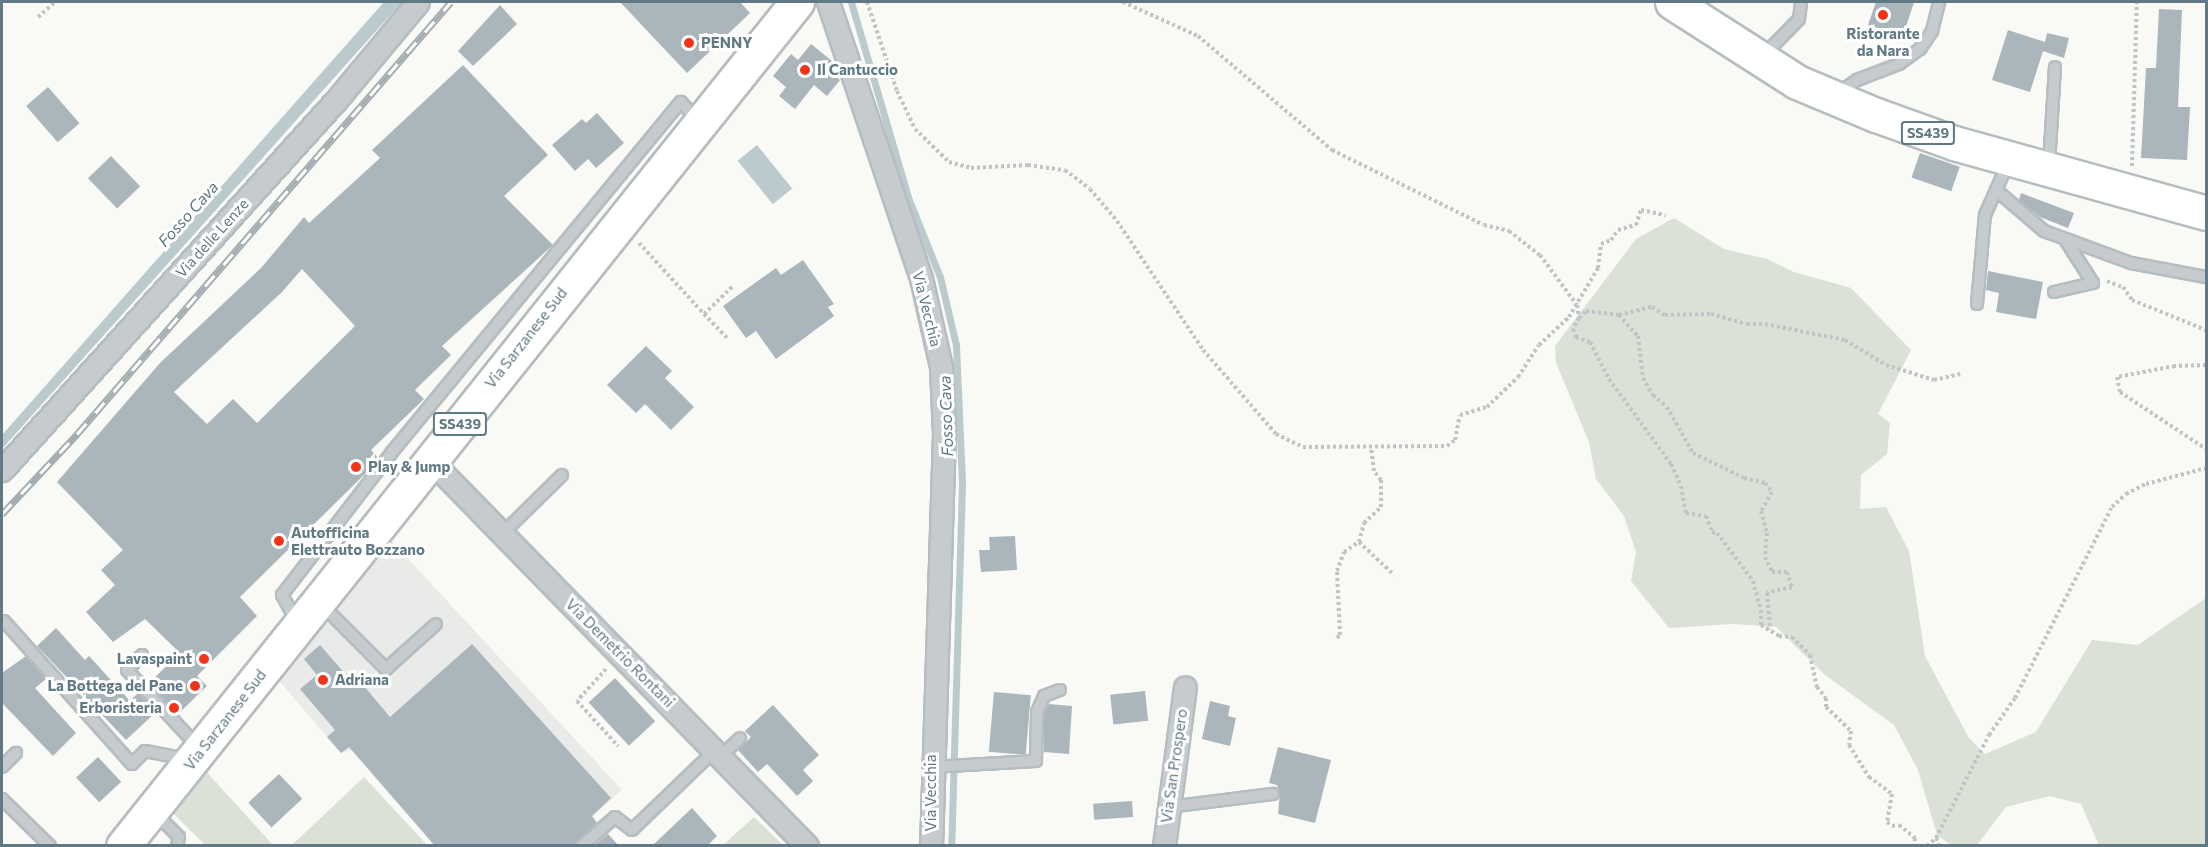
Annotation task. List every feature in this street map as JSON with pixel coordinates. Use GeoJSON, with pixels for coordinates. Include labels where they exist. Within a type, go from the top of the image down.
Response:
{"type":"FeatureCollection","features":[{"type":"Feature","properties":{"kind":"main road","name":"Via Sarzanese Sud"},"geometry":{"type":"LineString","coordinates":[[123,846],[432,462],[619,222],[797,2]]}},
{"type":"Feature","properties":{"kind":"main road","name":"SS439"},"geometry":{"type":"LineString","coordinates":[[1672,2],[1797,82],[1833,97],[1954,142],[2132,193],[2206,211]]}},
{"type":"Feature","properties":{"kind":"street","name":"Via delle Lenze"},"geometry":{"type":"LineString","coordinates":[[2,470],[338,98],[418,2]]}},
{"type":"Feature","properties":{"kind":"street","name":"Via Vecchia"},"geometry":{"type":"LineString","coordinates":[[828,2],[921,278],[941,367],[944,434],[937,767],[931,846]]}},
{"type":"Feature","properties":{"kind":"street","name":"Via Demetrio Rontani"},"geometry":{"type":"LineString","coordinates":[[432,462],[807,846]]}},
{"type":"Feature","properties":{"kind":"street","name":"Via San Prospero"},"geometry":{"type":"LineString","coordinates":[[1164,846],[1185,687]]}},
{"type":"Feature","properties":{"kind":"lane"},"geometry":{"type":"LineString","coordinates":[[1759,59],[1784,39],[1799,19],[1801,2]]}},
{"type":"Feature","properties":{"kind":"lane"},"geometry":{"type":"LineString","coordinates":[[1833,97],[1857,80],[1899,64],[1920,49],[1932,31],[1939,2]]}},
{"type":"Feature","properties":{"kind":"lane"},"geometry":{"type":"LineString","coordinates":[[2049,170],[2055,67]]}},
{"type":"Feature","properties":{"kind":"lane"},"geometry":{"type":"LineString","coordinates":[[436,624],[386,669],[282,595],[392,452],[681,102],[700,122]]}},
{"type":"Feature","properties":{"kind":"lane"},"geometry":{"type":"LineString","coordinates":[[1977,304],[1985,215],[2010,159]]}},
{"type":"Feature","properties":{"kind":"lane"},"geometry":{"type":"LineString","coordinates":[[1996,190],[2043,231],[2131,263],[2206,277]]}},
{"type":"Feature","properties":{"kind":"lane"},"geometry":{"type":"LineString","coordinates":[[2054,292],[2093,283],[2090,273],[2065,240]]}},
{"type":"Feature","properties":{"kind":"lane"},"geometry":{"type":"LineString","coordinates":[[502,534],[562,475]]}},
{"type":"Feature","properties":{"kind":"lane"},"geometry":{"type":"LineString","coordinates":[[4,621],[132,764],[145,751],[197,755]]}},
{"type":"Feature","properties":{"kind":"lane"},"geometry":{"type":"LineString","coordinates":[[142,655],[127,670],[197,755]]}},
{"type":"Feature","properties":{"kind":"lane"},"geometry":{"type":"LineString","coordinates":[[937,767],[1036,762],[1037,712],[1044,696],[1060,690]]}},
{"type":"Feature","properties":{"kind":"lane"},"geometry":{"type":"LineString","coordinates":[[582,846],[615,817],[632,830],[718,753],[740,738]]}},
{"type":"Feature","properties":{"kind":"lane"},"geometry":{"type":"LineString","coordinates":[[2,767],[16,753]]}},
{"type":"Feature","properties":{"kind":"lane"},"geometry":{"type":"LineString","coordinates":[[1168,807],[1273,794]]}},
{"type":"Feature","properties":{"kind":"lane"},"geometry":{"type":"LineString","coordinates":[[2,799],[50,846]]}},
{"type":"Feature","properties":{"kind":"lane"},"geometry":{"type":"LineString","coordinates":[[153,811],[179,837],[177,846]]}},
{"type":"Feature","properties":{"kind":"path"},"geometry":{"type":"LineString","coordinates":[[38,17],[55,2]]}},
{"type":"Feature","properties":{"kind":"path"},"geometry":{"type":"LineString","coordinates":[[867,2],[897,91],[915,129],[949,162],[971,168],[1028,165],[1065,170],[1090,189],[1117,221],[1203,350],[1276,434],[1303,447],[1427,449],[1455,440],[1460,415],[1487,408],[1518,377],[1539,345],[1577,305],[1598,268],[1601,244],[1611,240],[1618,230],[1636,225],[1641,210],[1665,215]]}},
{"type":"Feature","properties":{"kind":"path"},"geometry":{"type":"LineString","coordinates":[[1123,2],[1198,36],[1332,150],[1485,225],[1509,231],[1540,255],[1577,305],[1579,318]]}},
{"type":"Feature","properties":{"kind":"path"},"geometry":{"type":"LineString","coordinates":[[2132,193],[2137,2]]}},
{"type":"Feature","properties":{"kind":"path"},"geometry":{"type":"LineString","coordinates":[[619,222],[728,339]]}},
{"type":"Feature","properties":{"kind":"path"},"geometry":{"type":"LineString","coordinates":[[2090,273],[2123,287],[2132,300],[2206,330]]}},
{"type":"Feature","properties":{"kind":"path"},"geometry":{"type":"LineString","coordinates":[[704,314],[732,287]]}},
{"type":"Feature","properties":{"kind":"path"},"geometry":{"type":"LineString","coordinates":[[1914,846],[1915,838],[1899,825],[1892,826],[1887,822],[1892,794],[1869,777],[1849,744],[1851,731],[1826,707],[1826,698],[1817,687],[1810,655],[1792,637],[1770,631],[1761,625],[1761,610],[1753,581],[1717,533],[1712,532],[1706,516],[1686,513],[1681,486],[1671,464],[1609,379],[1590,342],[1576,337],[1573,329],[1579,318],[1587,311],[1619,315],[1652,307],[1665,315],[1711,314],[1747,324],[1765,324],[1845,340],[1887,365],[1934,380],[1960,374]]}},
{"type":"Feature","properties":{"kind":"path"},"geometry":{"type":"LineString","coordinates":[[1619,315],[1638,336],[1643,378],[1653,395],[1667,406],[1693,453],[1744,478],[1765,483],[1772,492],[1761,511],[1767,533],[1765,557],[1772,572],[1787,572],[1792,587],[1767,593],[1770,631]]}},
{"type":"Feature","properties":{"kind":"path"},"geometry":{"type":"LineString","coordinates":[[2206,365],[2175,366],[2117,377],[2120,393],[2206,449]]}},
{"type":"Feature","properties":{"kind":"path"},"geometry":{"type":"LineString","coordinates":[[1337,638],[1340,634],[1337,571],[1344,552],[1359,542],[1364,523],[1381,507],[1383,495],[1371,448]]}},
{"type":"Feature","properties":{"kind":"path"},"geometry":{"type":"LineString","coordinates":[[1927,846],[1936,838],[1989,735],[2015,698],[2112,507],[2126,494],[2146,484],[2206,468]]}},
{"type":"Feature","properties":{"kind":"path"},"geometry":{"type":"LineString","coordinates":[[1359,542],[1394,575]]}},
{"type":"Feature","properties":{"kind":"path"},"geometry":{"type":"LineString","coordinates":[[618,746],[577,701],[620,654]]}},
{"type":"Feature","properties":{"kind":"path"},"geometry":{"type":"LineString","coordinates":[[1936,838],[1939,846]]}},
{"type":"Feature","properties":{"kind":"shaded area"},"geometry":{"type":"Polygon","coordinates":[[[384,2],[402,2],[2,449],[2,435],[384,2]]]}},
{"type":"Feature","properties":{"kind":"shaded area"},"geometry":{"type":"Polygon","coordinates":[[[757,145],[792,189],[773,204],[738,161],[757,145]]]}},
{"type":"Feature","properties":{"kind":"shaded area"},"geometry":{"type":"Polygon","coordinates":[[[1674,218],[1724,249],[1767,259],[1794,272],[1851,288],[1911,350],[1878,414],[1890,423],[1887,454],[1861,475],[1860,509],[1886,507],[1909,551],[1925,656],[1969,738],[1985,754],[2036,732],[2092,640],[2138,645],[2206,598],[2206,845],[2094,845],[2098,843],[2081,804],[2050,796],[2006,807],[1977,845],[1951,845],[1937,835],[1918,770],[1894,725],[1825,675],[1776,627],[1733,624],[1669,628],[1631,581],[1636,552],[1624,516],[1596,479],[1589,442],[1556,363],[1555,346],[1636,239],[1674,218]]]}},
{"type":"Feature","properties":{"kind":"shaded area"},"geometry":{"type":"Polygon","coordinates":[[[387,536],[622,790],[561,845],[352,750],[341,753],[275,676],[387,536]]]}},
{"type":"Feature","properties":{"kind":"shaded area"},"geometry":{"type":"Polygon","coordinates":[[[203,768],[273,845],[205,845],[169,809],[203,768]]]}},
{"type":"Feature","properties":{"kind":"shaded area"},"geometry":{"type":"Polygon","coordinates":[[[364,777],[427,845],[292,845],[364,777]]]}},
{"type":"Feature","properties":{"kind":"shaded area"},"geometry":{"type":"Polygon","coordinates":[[[754,817],[783,845],[723,845],[754,817]]]}},
{"type":"Feature","properties":{"kind":"building","name":"PENNY"},"geometry":{"type":"Polygon","coordinates":[[[620,2],[740,2],[750,13],[687,73],[620,2]]]}},
{"type":"Feature","properties":{"kind":"building"},"geometry":{"type":"Polygon","coordinates":[[[1876,2],[1914,2],[1903,36],[1868,25],[1876,2]]]}},
{"type":"Feature","properties":{"kind":"building"},"geometry":{"type":"Polygon","coordinates":[[[500,5],[517,24],[473,66],[458,51],[500,5]]]}},
{"type":"Feature","properties":{"kind":"building"},"geometry":{"type":"Polygon","coordinates":[[[2159,9],[2182,10],[2178,107],[2190,107],[2187,160],[2141,158],[2146,68],[2156,68],[2159,9]]]}},
{"type":"Feature","properties":{"kind":"building"},"geometry":{"type":"Polygon","coordinates":[[[2008,30],[2045,42],[2047,33],[2069,38],[2064,58],[2043,51],[2030,92],[1992,80],[2008,30]]]}},
{"type":"Feature","properties":{"kind":"building"},"geometry":{"type":"Polygon","coordinates":[[[811,44],[832,61],[826,69],[840,80],[827,96],[814,85],[795,109],[779,96],[786,87],[773,76],[791,54],[798,60],[811,44]]]}},
{"type":"Feature","properties":{"kind":"building"},"geometry":{"type":"Polygon","coordinates":[[[463,65],[548,155],[504,196],[553,245],[442,346],[451,355],[415,390],[424,399],[371,450],[378,458],[369,470],[240,597],[257,616],[197,676],[207,686],[178,714],[149,683],[180,653],[145,619],[113,642],[86,612],[115,585],[101,570],[123,550],[57,482],[160,363],[261,268],[304,217],[309,223],[380,158],[372,150],[463,65]],[[302,269],[282,292],[174,392],[207,424],[233,399],[257,423],[355,326],[302,269]]]}},
{"type":"Feature","properties":{"kind":"building"},"geometry":{"type":"Polygon","coordinates":[[[48,87],[79,123],[58,142],[26,106],[48,87]]]}},
{"type":"Feature","properties":{"kind":"building"},"geometry":{"type":"Polygon","coordinates":[[[597,113],[624,143],[596,168],[588,159],[575,171],[552,145],[582,119],[586,123],[597,113]]]}},
{"type":"Feature","properties":{"kind":"building"},"geometry":{"type":"Polygon","coordinates":[[[1920,153],[1960,167],[1951,191],[1912,178],[1920,153]]]}},
{"type":"Feature","properties":{"kind":"building"},"geometry":{"type":"Polygon","coordinates":[[[111,156],[140,186],[117,208],[88,178],[111,156]]]}},
{"type":"Feature","properties":{"kind":"building"},"geometry":{"type":"Polygon","coordinates":[[[2021,193],[2074,213],[2068,228],[2040,217],[2019,200],[2021,193]]]}},
{"type":"Feature","properties":{"kind":"building"},"geometry":{"type":"Polygon","coordinates":[[[803,260],[834,304],[828,307],[834,316],[776,359],[756,331],[746,338],[723,306],[776,268],[781,275],[803,260]]]}},
{"type":"Feature","properties":{"kind":"building"},"geometry":{"type":"Polygon","coordinates":[[[1988,271],[2043,282],[2036,319],[1996,312],[1999,293],[1986,290],[1988,271]]]}},
{"type":"Feature","properties":{"kind":"building"},"geometry":{"type":"Polygon","coordinates":[[[646,346],[672,371],[665,378],[694,407],[671,430],[645,404],[636,413],[607,385],[646,346]]]}},
{"type":"Feature","properties":{"kind":"building"},"geometry":{"type":"Polygon","coordinates":[[[1015,536],[1017,570],[981,572],[979,550],[990,550],[989,537],[1015,536]]]}},
{"type":"Feature","properties":{"kind":"building"},"geometry":{"type":"Polygon","coordinates":[[[56,628],[85,660],[89,656],[130,701],[138,693],[156,712],[126,740],[37,646],[56,628]]]}},
{"type":"Feature","properties":{"kind":"building"},"geometry":{"type":"Polygon","coordinates":[[[472,644],[611,798],[592,816],[597,823],[575,846],[435,846],[349,747],[341,753],[327,737],[335,730],[300,689],[317,675],[304,659],[320,645],[354,684],[359,680],[390,717],[472,644]]]}},
{"type":"Feature","properties":{"kind":"building"},"geometry":{"type":"Polygon","coordinates":[[[26,656],[46,679],[35,688],[76,733],[53,756],[2,703],[2,673],[26,656]]]}},
{"type":"Feature","properties":{"kind":"building"},"geometry":{"type":"Polygon","coordinates":[[[615,678],[655,721],[629,746],[589,703],[615,678]]]}},
{"type":"Feature","properties":{"kind":"building"},"geometry":{"type":"Polygon","coordinates":[[[1145,691],[1148,721],[1113,724],[1110,695],[1145,691]]]}},
{"type":"Feature","properties":{"kind":"building"},"geometry":{"type":"Polygon","coordinates":[[[994,692],[1031,695],[1026,755],[989,752],[994,692]]]}},
{"type":"Feature","properties":{"kind":"building"},"geometry":{"type":"Polygon","coordinates":[[[1210,701],[1230,706],[1228,716],[1236,718],[1230,746],[1202,739],[1210,701]]]}},
{"type":"Feature","properties":{"kind":"building"},"geometry":{"type":"Polygon","coordinates":[[[1049,704],[1072,706],[1069,754],[1044,752],[1044,714],[1049,704]]]}},
{"type":"Feature","properties":{"kind":"building"},"geometry":{"type":"Polygon","coordinates":[[[773,705],[819,755],[803,770],[813,781],[797,796],[767,764],[758,772],[738,750],[751,737],[745,731],[773,705]]]}},
{"type":"Feature","properties":{"kind":"building"},"geometry":{"type":"Polygon","coordinates":[[[1278,747],[1331,760],[1315,823],[1278,814],[1280,793],[1277,785],[1269,783],[1278,747]]]}},
{"type":"Feature","properties":{"kind":"building"},"geometry":{"type":"Polygon","coordinates":[[[98,757],[121,782],[99,802],[76,777],[98,757]]]}},
{"type":"Feature","properties":{"kind":"building"},"geometry":{"type":"Polygon","coordinates":[[[279,774],[302,799],[271,828],[248,803],[279,774]]]}},
{"type":"Feature","properties":{"kind":"building"},"geometry":{"type":"Polygon","coordinates":[[[1132,801],[1133,817],[1094,820],[1093,804],[1132,801]]]}},
{"type":"Feature","properties":{"kind":"building"},"geometry":{"type":"Polygon","coordinates":[[[692,808],[717,836],[707,846],[652,846],[692,808]]]}},
{"type":"Feature","properties":{"kind":"building"},"geometry":{"type":"Polygon","coordinates":[[[608,834],[619,846],[594,846],[608,834]]]}},
{"type":"Feature","properties":{"kind":"waterway","name":"Fosso Cava"},"geometry":{"type":"LineString","coordinates":[[851,2],[909,200],[940,277],[956,345],[962,484],[951,846]]}},
{"type":"Feature","properties":{"kind":"railway"},"geometry":{"type":"LineString","coordinates":[[2,514],[77,434],[451,2]]}},
{"type":"Feature","properties":{"kind":"place","name":"Ristorante da Nara"},"geometry":{"type":"Point","coordinates":[1883,15]}},
{"type":"Feature","properties":{"kind":"place","name":"PENNY"},"geometry":{"type":"Point","coordinates":[689,43]}},
{"type":"Feature","properties":{"kind":"place","name":"Il Cantuccio"},"geometry":{"type":"Point","coordinates":[805,70]}},
{"type":"Feature","properties":{"kind":"place","name":"Play & Jump"},"geometry":{"type":"Point","coordinates":[356,467]}},
{"type":"Feature","properties":{"kind":"place","name":"Autofficina Elettrauto Bozzano"},"geometry":{"type":"Point","coordinates":[279,541]}},
{"type":"Feature","properties":{"kind":"place","name":"Lavaspaint"},"geometry":{"type":"Point","coordinates":[204,659]}},
{"type":"Feature","properties":{"kind":"place","name":"Adriana"},"geometry":{"type":"Point","coordinates":[323,680]}},
{"type":"Feature","properties":{"kind":"place","name":"La Bottega del Pane"},"geometry":{"type":"Point","coordinates":[195,686]}},
{"type":"Feature","properties":{"kind":"place","name":"Erboristeria"},"geometry":{"type":"Point","coordinates":[174,708]}}]}
